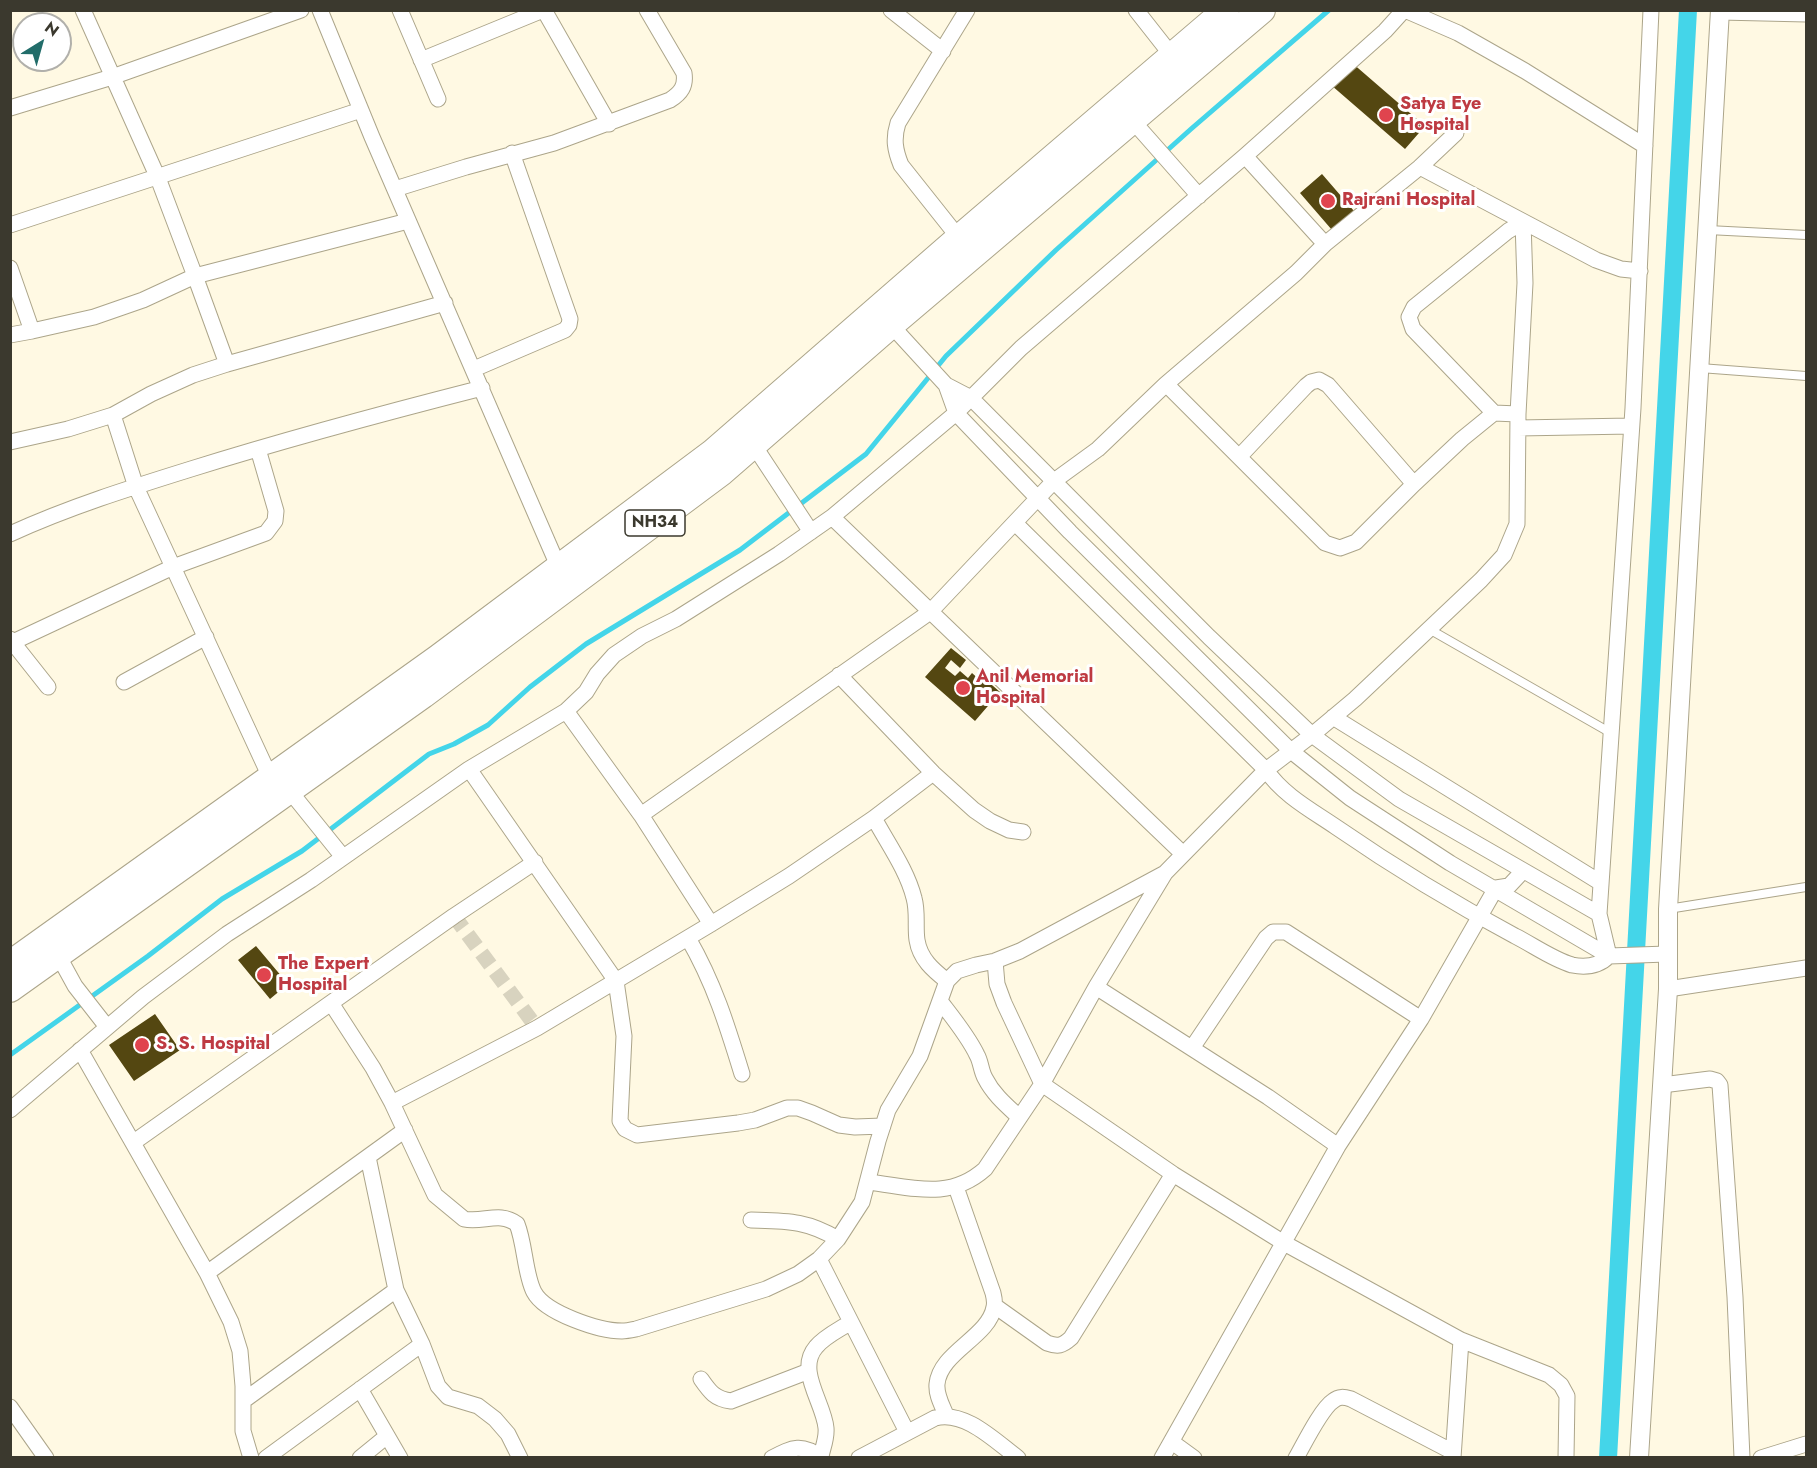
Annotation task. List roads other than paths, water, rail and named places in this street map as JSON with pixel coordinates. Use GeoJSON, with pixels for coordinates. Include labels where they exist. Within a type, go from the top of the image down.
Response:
{"type":"FeatureCollection","features":[{"type":"Feature","properties":{"kind":"highway","name":"NH34"},"geometry":{"type":"LineString","coordinates":[[10,989],[58,955],[280,784],[438,658],[712,453],[1226,10]]}},
{"type":"Feature","properties":{"kind":"highway","name":"NH34"},"geometry":{"type":"LineString","coordinates":[[10,964],[280,784],[423,695],[722,472],[891,325],[1262,10]]}},
{"type":"Feature","properties":{"kind":"street"},"geometry":{"type":"LineString","coordinates":[[82,10],[158,178],[227,364]]}},
{"type":"Feature","properties":{"kind":"street"},"geometry":{"type":"LineString","coordinates":[[10,108],[112,77],[301,10]]}},
{"type":"Feature","properties":{"kind":"street"},"geometry":{"type":"LineString","coordinates":[[320,10],[408,221],[559,568]]}},
{"type":"Feature","properties":{"kind":"street"},"geometry":{"type":"LineString","coordinates":[[400,10],[438,99]]}},
{"type":"Feature","properties":{"kind":"street"},"geometry":{"type":"LineString","coordinates":[[422,60],[543,10],[609,124]]}},
{"type":"Feature","properties":{"kind":"street"},"geometry":{"type":"LineString","coordinates":[[395,189],[512,153],[554,143],[609,124],[680,94],[685,83],[684,73],[647,10]]}},
{"type":"Feature","properties":{"kind":"street"},"geometry":{"type":"LineString","coordinates":[[891,10],[943,51]]}},
{"type":"Feature","properties":{"kind":"street"},"geometry":{"type":"LineString","coordinates":[[959,238],[901,165],[895,151],[895,135],[898,123],[967,10]]}},
{"type":"Feature","properties":{"kind":"street"},"geometry":{"type":"LineString","coordinates":[[1136,10],[1173,57]]}},
{"type":"Feature","properties":{"kind":"street"},"geometry":{"type":"LineString","coordinates":[[10,1110],[143,997],[227,934],[469,769],[566,711],[586,692],[597,674],[614,655],[642,636],[676,619],[832,518],[956,413],[1021,348],[1245,156],[1384,31],[1404,10],[1458,33],[1525,71],[1645,146]]}},
{"type":"Feature","properties":{"kind":"street"},"geometry":{"type":"LineString","coordinates":[[1615,956],[1599,914],[1640,271],[1651,10]]}},
{"type":"Feature","properties":{"kind":"street"},"geometry":{"type":"LineString","coordinates":[[1639,1458],[1668,989],[1661,954],[1668,909],[1720,11],[1806,14]]}},
{"type":"Feature","properties":{"kind":"street"},"geometry":{"type":"LineString","coordinates":[[10,225],[362,110]]}},
{"type":"Feature","properties":{"kind":"street"},"geometry":{"type":"LineString","coordinates":[[1132,120],[1199,196]]}},
{"type":"Feature","properties":{"kind":"street"},"geometry":{"type":"LineString","coordinates":[[641,815],[930,612],[1054,481],[1098,449],[1166,384],[1296,273],[1325,244],[1420,167],[1456,133]]}},
{"type":"Feature","properties":{"kind":"street"},"geometry":{"type":"LineString","coordinates":[[474,369],[565,330],[569,325],[570,319],[512,153]]}},
{"type":"Feature","properties":{"kind":"street"},"geometry":{"type":"LineString","coordinates":[[1245,156],[1325,244]]}},
{"type":"Feature","properties":{"kind":"street"},"geometry":{"type":"LineString","coordinates":[[1420,167],[1596,260],[1621,269],[1640,271]]}},
{"type":"Feature","properties":{"kind":"street"},"geometry":{"type":"LineString","coordinates":[[10,335],[94,317],[143,300],[195,276],[408,221]]}},
{"type":"Feature","properties":{"kind":"street"},"geometry":{"type":"LineString","coordinates":[[1523,222],[1508,231],[1414,306],[1409,317],[1413,329],[1494,413],[1518,421],[1631,426]]}},
{"type":"Feature","properties":{"kind":"street"},"geometry":{"type":"LineString","coordinates":[[868,1182],[934,1190],[956,1187],[972,1180],[985,1169],[1042,1084],[1096,987],[1165,873],[1182,853],[1266,770],[1333,717],[1481,580],[1504,555],[1517,524],[1518,421],[1525,283],[1523,222]]}},
{"type":"Feature","properties":{"kind":"street"},"geometry":{"type":"LineString","coordinates":[[10,268],[32,331]]}},
{"type":"Feature","properties":{"kind":"street"},"geometry":{"type":"LineString","coordinates":[[10,442],[68,429],[113,415],[161,389],[227,364],[445,303]]}},
{"type":"Feature","properties":{"kind":"street"},"geometry":{"type":"LineString","coordinates":[[891,325],[946,385],[970,398],[1209,637],[1312,735],[1399,799],[1599,914]]}},
{"type":"Feature","properties":{"kind":"street"},"geometry":{"type":"LineString","coordinates":[[1240,456],[1306,386],[1319,380],[1328,385],[1414,484]]}},
{"type":"Feature","properties":{"kind":"street"},"geometry":{"type":"LineString","coordinates":[[1166,384],[1325,543],[1340,548],[1356,542],[1462,439],[1494,413]]}},
{"type":"Feature","properties":{"kind":"street"},"geometry":{"type":"LineString","coordinates":[[946,385],[956,413],[1038,499],[1291,751],[1350,798],[1450,863],[1615,956]]}},
{"type":"Feature","properties":{"kind":"street"},"geometry":{"type":"LineString","coordinates":[[10,534],[82,504],[258,448],[482,388]]}},
{"type":"Feature","properties":{"kind":"street"},"geometry":{"type":"LineString","coordinates":[[113,415],[136,487],[206,637],[280,784],[312,818],[343,857]]}},
{"type":"Feature","properties":{"kind":"street"},"geometry":{"type":"LineString","coordinates":[[753,444],[811,532]]}},
{"type":"Feature","properties":{"kind":"street"},"geometry":{"type":"LineString","coordinates":[[48,687],[12,640],[173,567],[266,533],[272,528],[276,511],[258,448]]}},
{"type":"Feature","properties":{"kind":"street"},"geometry":{"type":"LineString","coordinates":[[832,518],[1182,853]]}},
{"type":"Feature","properties":{"kind":"street"},"geometry":{"type":"LineString","coordinates":[[1015,523],[1266,770],[1273,780],[1285,791],[1376,855],[1479,917],[1574,965],[1593,966],[1615,956],[1661,954]]}},
{"type":"Feature","properties":{"kind":"street"},"geometry":{"type":"LineString","coordinates":[[124,682],[206,637]]}},
{"type":"Feature","properties":{"kind":"street"},"geometry":{"type":"LineString","coordinates":[[839,675],[933,773],[974,810],[1009,830],[1023,832]]}},
{"type":"Feature","properties":{"kind":"street"},"geometry":{"type":"LineString","coordinates":[[566,711],[641,815],[711,924]]}},
{"type":"Feature","properties":{"kind":"street"},"geometry":{"type":"LineString","coordinates":[[1333,717],[1601,883]]}},
{"type":"Feature","properties":{"kind":"street"},"geometry":{"type":"LineString","coordinates":[[469,769],[616,981],[624,1036],[620,1121],[625,1129],[637,1135],[738,1123],[755,1120],[788,1108],[812,1113],[839,1125],[883,1126]]}},
{"type":"Feature","properties":{"kind":"street"},"geometry":{"type":"LineString","coordinates":[[392,1103],[537,1028],[711,924],[789,876],[874,818],[933,773]]}},
{"type":"Feature","properties":{"kind":"street"},"geometry":{"type":"LineString","coordinates":[[874,818],[914,898],[917,940],[923,957],[947,981]]}},
{"type":"Feature","properties":{"kind":"street"},"geometry":{"type":"LineString","coordinates":[[134,1142],[454,916],[535,862]]}},
{"type":"Feature","properties":{"kind":"street"},"geometry":{"type":"LineString","coordinates":[[1496,888],[1509,886],[1523,871]]}},
{"type":"Feature","properties":{"kind":"street"},"geometry":{"type":"LineString","coordinates":[[331,1004],[373,1068],[435,1195],[441,1202],[454,1209],[464,1219],[501,1216],[511,1219],[517,1224],[520,1232],[533,1290],[539,1300],[549,1308],[603,1329],[621,1331],[656,1324],[766,1289],[798,1274],[819,1259],[838,1239],[862,1202],[888,1110],[920,1056],[947,981],[957,971],[976,964],[994,962],[1020,951],[1165,873]]}},
{"type":"Feature","properties":{"kind":"street"},"geometry":{"type":"LineString","coordinates":[[1162,1458],[1338,1146],[1421,1019],[1496,888]]}},
{"type":"Feature","properties":{"kind":"street"},"geometry":{"type":"LineString","coordinates":[[1192,1048],[1266,938],[1273,932],[1286,932],[1421,1019]]}},
{"type":"Feature","properties":{"kind":"street"},"geometry":{"type":"LineString","coordinates":[[688,938],[716,992],[741,1074]]}},
{"type":"Feature","properties":{"kind":"street"},"geometry":{"type":"LineString","coordinates":[[58,955],[75,986],[107,1027]]}},
{"type":"Feature","properties":{"kind":"street"},"geometry":{"type":"LineString","coordinates":[[994,962],[997,984],[1004,1003],[1042,1084],[1173,1174],[1284,1243],[1461,1340],[1549,1375],[1561,1385],[1567,1396],[1566,1458]]}},
{"type":"Feature","properties":{"kind":"street"},"geometry":{"type":"LineString","coordinates":[[1668,989],[1806,968]]}},
{"type":"Feature","properties":{"kind":"street"},"geometry":{"type":"LineString","coordinates":[[1096,987],[1268,1097],[1338,1146]]}},
{"type":"Feature","properties":{"kind":"street"},"geometry":{"type":"LineString","coordinates":[[939,1001],[978,1056],[989,1086],[1001,1101],[1019,1117]]}},
{"type":"Feature","properties":{"kind":"street"},"geometry":{"type":"LineString","coordinates":[[80,1050],[207,1273],[231,1322],[240,1351],[243,1431],[251,1458]]}},
{"type":"Feature","properties":{"kind":"street"},"geometry":{"type":"LineString","coordinates":[[1662,1085],[1710,1079],[1717,1081],[1720,1085],[1735,1297],[1742,1458]]}},
{"type":"Feature","properties":{"kind":"street"},"geometry":{"type":"LineString","coordinates":[[207,1273],[405,1130]]}},
{"type":"Feature","properties":{"kind":"street"},"geometry":{"type":"LineString","coordinates":[[368,1156],[396,1290],[422,1344],[438,1386],[448,1397],[478,1406],[495,1419],[508,1434],[520,1458]]}},
{"type":"Feature","properties":{"kind":"street"},"geometry":{"type":"LineString","coordinates":[[994,1306],[1047,1342],[1056,1346],[1064,1345],[1071,1338],[1173,1174]]}},
{"type":"Feature","properties":{"kind":"street"},"geometry":{"type":"LineString","coordinates":[[946,1415],[938,1396],[937,1383],[942,1370],[983,1327],[991,1316],[994,1306],[993,1293],[956,1187]]}},
{"type":"Feature","properties":{"kind":"street"},"geometry":{"type":"LineString","coordinates":[[751,1220],[795,1221],[812,1225],[838,1239]]}},
{"type":"Feature","properties":{"kind":"street"},"geometry":{"type":"LineString","coordinates":[[819,1259],[907,1432]]}},
{"type":"Feature","properties":{"kind":"street"},"geometry":{"type":"LineString","coordinates":[[243,1401],[396,1290]]}},
{"type":"Feature","properties":{"kind":"street"},"geometry":{"type":"LineString","coordinates":[[772,1458],[791,1448],[806,1448],[821,1457],[826,1428],[809,1371],[810,1358],[815,1348],[824,1340],[851,1322]]}},
{"type":"Feature","properties":{"kind":"street"},"geometry":{"type":"LineString","coordinates":[[1296,1458],[1326,1408],[1333,1400],[1342,1397],[1351,1399],[1453,1455],[1461,1340]]}},
{"type":"Feature","properties":{"kind":"street"},"geometry":{"type":"LineString","coordinates":[[266,1458],[422,1344]]}},
{"type":"Feature","properties":{"kind":"street"},"geometry":{"type":"LineString","coordinates":[[702,1379],[718,1399],[731,1401],[809,1371]]}},
{"type":"Feature","properties":{"kind":"street"},"geometry":{"type":"LineString","coordinates":[[360,1389],[400,1458]]}},
{"type":"Feature","properties":{"kind":"street"},"geometry":{"type":"LineString","coordinates":[[10,1407],[46,1458]]}},
{"type":"Feature","properties":{"kind":"street"},"geometry":{"type":"LineString","coordinates":[[859,1458],[935,1418],[946,1415],[960,1418],[1018,1458]]}},
{"type":"Feature","properties":{"kind":"street"},"geometry":{"type":"LineString","coordinates":[[360,1458],[387,1436]]}},
{"type":"Feature","properties":{"kind":"street"},"geometry":{"type":"LineString","coordinates":[[1172,1442],[1194,1458]]}},
{"type":"Feature","properties":{"kind":"street"},"geometry":{"type":"LineString","coordinates":[[1761,1458],[1806,1443]]}},
{"type":"Feature","properties":{"kind":"lane"},"geometry":{"type":"LineString","coordinates":[[1707,230],[1806,235]]}},
{"type":"Feature","properties":{"kind":"lane"},"geometry":{"type":"LineString","coordinates":[[1698,368],[1806,376]]}},
{"type":"Feature","properties":{"kind":"lane"},"geometry":{"type":"LineString","coordinates":[[1429,629],[1611,733]]}},
{"type":"Feature","properties":{"kind":"lane"},"geometry":{"type":"LineString","coordinates":[[1668,909],[1806,887]]}},
{"type":"Feature","properties":{"kind":"waterway"},"geometry":{"type":"LineString","coordinates":[[10,1055],[148,956],[222,899],[302,851],[429,754],[454,744],[488,725],[530,687],[586,644],[740,550],[866,454],[946,356],[1056,250],[1329,10]]}},
{"type":"Feature","properties":{"kind":"waterway"},"geometry":{"type":"LineString","coordinates":[[1608,1458],[1688,10]]}},
{"type":"Feature","properties":{"kind":"tunnel"},"geometry":{"type":"LineString","coordinates":[[454,916],[537,1028]]}},
{"type":"Feature","properties":{"kind":"place","name":"Satya Eye Hospital"},"geometry":{"type":"Point","coordinates":[1386,115]}},
{"type":"Feature","properties":{"kind":"place","name":"Rajrani Hospital"},"geometry":{"type":"Point","coordinates":[1328,201]}},
{"type":"Feature","properties":{"kind":"place","name":"Anil Memorial Hospital"},"geometry":{"type":"Point","coordinates":[963,688]}},
{"type":"Feature","properties":{"kind":"place","name":"The Expert Hospital"},"geometry":{"type":"Point","coordinates":[264,975]}},
{"type":"Feature","properties":{"kind":"place","name":"S. S. Hospital"},"geometry":{"type":"Point","coordinates":[142,1045]}}]}
